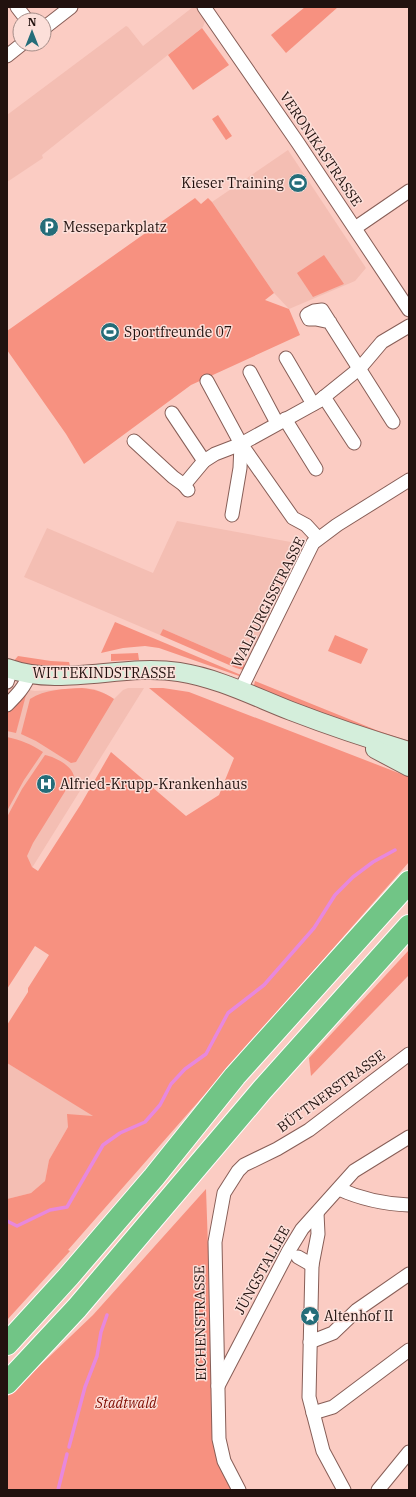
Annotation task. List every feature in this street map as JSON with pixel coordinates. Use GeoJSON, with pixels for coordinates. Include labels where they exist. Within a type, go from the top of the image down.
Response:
{"type":"FeatureCollection","features":[{"type":"Feature","properties":{"kind":"highway"},"geometry":{"type":"LineString","coordinates":[[7,1344],[70,1276],[154,1177],[235,1076],[409,882]]}},
{"type":"Feature","properties":{"kind":"highway"},"geometry":{"type":"LineString","coordinates":[[7,1383],[77,1308],[262,1090],[409,926]]}},
{"type":"Feature","properties":{"kind":"street"},"geometry":{"type":"LineString","coordinates":[[52,22],[71,7]]}},
{"type":"Feature","properties":{"kind":"street","name":"VERONIKASTRASSE"},"geometry":{"type":"LineString","coordinates":[[204,7],[259,85],[409,310]]}},
{"type":"Feature","properties":{"kind":"street"},"geometry":{"type":"LineString","coordinates":[[355,228],[409,190]]}},
{"type":"Feature","properties":{"kind":"street"},"geometry":{"type":"LineString","coordinates":[[330,322],[393,422]]}},
{"type":"Feature","properties":{"kind":"street"},"geometry":{"type":"LineString","coordinates":[[134,441],[186,488],[204,461],[215,454],[241,444],[324,397],[360,368],[382,342],[409,326]]}},
{"type":"Feature","properties":{"kind":"street"},"geometry":{"type":"LineString","coordinates":[[286,358],[313,404]]}},
{"type":"Feature","properties":{"kind":"street"},"geometry":{"type":"LineString","coordinates":[[250,372],[281,421],[316,468]]}},
{"type":"Feature","properties":{"kind":"street"},"geometry":{"type":"LineString","coordinates":[[207,381],[241,444],[293,518],[306,525],[318,538]]}},
{"type":"Feature","properties":{"kind":"street"},"geometry":{"type":"LineString","coordinates":[[324,397],[354,443]]}},
{"type":"Feature","properties":{"kind":"street"},"geometry":{"type":"LineString","coordinates":[[172,413],[204,461]]}},
{"type":"Feature","properties":{"kind":"street"},"geometry":{"type":"LineString","coordinates":[[232,515],[240,468],[241,444]]}},
{"type":"Feature","properties":{"kind":"street","name":"WALPURGISSTRASSE"},"geometry":{"type":"LineString","coordinates":[[240,691],[313,543],[318,538],[409,480]]}},
{"type":"Feature","properties":{"kind":"street","name":"WITTEKINDSTRASSE"},"geometry":{"type":"LineString","coordinates":[[8,673],[73,675],[136,670],[183,672],[240,691],[335,728],[409,752]]}},
{"type":"Feature","properties":{"kind":"street"},"geometry":{"type":"LineString","coordinates":[[7,704],[22,688],[27,681],[29,674]]}},
{"type":"Feature","properties":{"kind":"street","name":"WITTEKINDSTRASSE"},"geometry":{"type":"LineString","coordinates":[[335,728],[409,767]]}},
{"type":"Feature","properties":{"kind":"street","name":"BÜTTNERSTRASSE"},"geometry":{"type":"LineString","coordinates":[[249,1162],[278,1149],[309,1130],[409,1054]]}},
{"type":"Feature","properties":{"kind":"street","name":"JÜNGSTALLEE"},"geometry":{"type":"LineString","coordinates":[[218,1388],[288,1252],[302,1229],[354,1171],[409,1137]]}},
{"type":"Feature","properties":{"kind":"street","name":"EICHENSTRASSE"},"geometry":{"type":"LineString","coordinates":[[239,1490],[224,1461],[220,1446],[215,1242],[224,1193],[238,1171],[249,1162]]}},
{"type":"Feature","properties":{"kind":"street"},"geometry":{"type":"LineString","coordinates":[[339,1189],[350,1194],[373,1200],[409,1205]]}},
{"type":"Feature","properties":{"kind":"street"},"geometry":{"type":"LineString","coordinates":[[317,1213],[318,1234],[312,1265],[309,1397],[323,1451],[344,1490]]}},
{"type":"Feature","properties":{"kind":"street"},"geometry":{"type":"LineString","coordinates":[[298,1257],[312,1265]]}},
{"type":"Feature","properties":{"kind":"street"},"geometry":{"type":"LineString","coordinates":[[310,1342],[333,1333],[357,1310],[409,1274]]}},
{"type":"Feature","properties":{"kind":"street"},"geometry":{"type":"LineString","coordinates":[[313,1413],[333,1407],[409,1350]]}},
{"type":"Feature","properties":{"kind":"street"},"geometry":{"type":"LineString","coordinates":[[378,1490],[409,1452]]}},
{"type":"Feature","properties":{"kind":"shaded area"},"geometry":{"type":"Polygon","coordinates":[[[193,7],[202,7],[207,14],[203,27],[42,155],[43,158],[7,182],[7,115],[126,26],[143,46],[193,7]]]}},
{"type":"Feature","properties":{"kind":"shaded area"},"geometry":{"type":"Polygon","coordinates":[[[288,150],[366,268],[355,281],[289,309],[274,293],[212,202],[288,150]]]}},
{"type":"Feature","properties":{"kind":"shaded area"},"geometry":{"type":"Polygon","coordinates":[[[177,521],[307,545],[246,665],[163,629],[160,635],[24,577],[47,528],[153,573],[177,521]]]}},
{"type":"Feature","properties":{"kind":"shaded area","name":"Alfried-Krupp-Krankenhaus"},"geometry":{"type":"Polygon","coordinates":[[[7,684],[35,691],[82,688],[94,689],[114,699],[123,690],[128,688],[144,688],[7,908],[7,684]]]}},
{"type":"Feature","properties":{"kind":"shaded area"},"geometry":{"type":"Polygon","coordinates":[[[7,1063],[94,1116],[68,1127],[49,1160],[45,1181],[31,1193],[7,1199],[7,1063]]]}},
{"type":"Feature","properties":{"kind":"green space"},"geometry":{"type":"Polygon","coordinates":[[[305,7],[338,7],[286,53],[271,35],[305,7]]]}},
{"type":"Feature","properties":{"kind":"green space"},"geometry":{"type":"Polygon","coordinates":[[[202,28],[229,65],[193,90],[168,55],[202,28]]]}},
{"type":"Feature","properties":{"kind":"green space"},"geometry":{"type":"Polygon","coordinates":[[[218,115],[232,136],[226,140],[212,119],[218,115]]]}},
{"type":"Feature","properties":{"kind":"green space"},"geometry":{"type":"Polygon","coordinates":[[[195,198],[201,204],[208,198],[212,202],[274,293],[265,300],[289,309],[300,335],[191,385],[84,464],[66,434],[7,350],[7,331],[195,198]]]}},
{"type":"Feature","properties":{"kind":"green space"},"geometry":{"type":"Polygon","coordinates":[[[324,255],[344,284],[313,297],[297,273],[324,255]]]}},
{"type":"Feature","properties":{"kind":"green space"},"geometry":{"type":"Polygon","coordinates":[[[115,622],[241,675],[239,676],[159,648],[145,646],[123,648],[101,653],[115,622]]]}},
{"type":"Feature","properties":{"kind":"green space"},"geometry":{"type":"Polygon","coordinates":[[[163,629],[246,665],[243,670],[236,668],[160,635],[163,629]]]}},
{"type":"Feature","properties":{"kind":"green space"},"geometry":{"type":"Polygon","coordinates":[[[335,635],[368,649],[361,664],[328,651],[335,635]]]}},
{"type":"Feature","properties":{"kind":"green space"},"geometry":{"type":"Polygon","coordinates":[[[138,653],[139,660],[111,661],[111,654],[138,653]]]}},
{"type":"Feature","properties":{"kind":"green space"},"geometry":{"type":"Polygon","coordinates":[[[18,656],[69,662],[70,666],[49,667],[12,663],[18,656]]]}},
{"type":"Feature","properties":{"kind":"green space"},"geometry":{"type":"Polygon","coordinates":[[[255,681],[376,730],[409,741],[409,748],[260,691],[254,685],[255,681]]]}},
{"type":"Feature","properties":{"kind":"green space"},"geometry":{"type":"Polygon","coordinates":[[[82,688],[99,691],[114,699],[76,762],[71,763],[36,741],[21,734],[30,699],[48,691],[82,688]]]}},
{"type":"Feature","properties":{"kind":"green space"},"geometry":{"type":"Polygon","coordinates":[[[149,688],[163,688],[189,692],[409,777],[409,862],[68,1250],[70,1251],[7,1320],[7,1199],[31,1193],[45,1181],[49,1160],[68,1127],[67,1114],[93,1116],[7,1063],[7,1025],[49,955],[35,946],[7,989],[7,817],[22,789],[45,755],[58,760],[67,766],[73,773],[74,777],[33,843],[27,856],[32,867],[38,871],[81,804],[111,752],[186,816],[219,795],[234,758],[149,688]]]}},
{"type":"Feature","properties":{"kind":"green space"},"geometry":{"type":"Polygon","coordinates":[[[24,694],[26,695],[16,733],[7,731],[7,713],[24,694]]]}},
{"type":"Feature","properties":{"kind":"green space"},"geometry":{"type":"Polygon","coordinates":[[[7,737],[17,739],[43,752],[24,780],[7,811],[7,737]]]}},
{"type":"Feature","properties":{"kind":"green space"},"geometry":{"type":"Polygon","coordinates":[[[409,950],[409,975],[311,1076],[309,1058],[409,950]]]}},
{"type":"Feature","properties":{"kind":"green space","name":"Stadtwald"},"geometry":{"type":"Polygon","coordinates":[[[206,1189],[215,1448],[232,1490],[7,1490],[7,1397],[93,1315],[206,1189]]]}},
{"type":"Feature","properties":{"kind":"waterway"},"geometry":{"type":"LineString","coordinates":[[7,1221],[17,1226],[50,1210],[67,1207],[103,1145],[120,1133],[145,1122],[160,1105],[171,1084],[185,1069],[206,1054],[228,1013],[264,985],[314,928],[335,895],[353,877],[373,862],[395,850]]}},
{"type":"Feature","properties":{"kind":"waterway"},"geometry":{"type":"LineString","coordinates":[[69,1447],[85,1387],[97,1356],[101,1332],[107,1315]]}},
{"type":"Feature","properties":{"kind":"waterway"},"geometry":{"type":"LineString","coordinates":[[58,1490],[67,1454]]}},
{"type":"Feature","properties":{"kind":"place","name":"Kieser Training"},"geometry":{"type":"Point","coordinates":[298,183]}},
{"type":"Feature","properties":{"kind":"place","name":"Messeparkplatz"},"geometry":{"type":"Point","coordinates":[49,227]}},
{"type":"Feature","properties":{"kind":"place","name":"Sportfreunde 07"},"geometry":{"type":"Point","coordinates":[110,332]}},
{"type":"Feature","properties":{"kind":"place","name":"Alfried-Krupp-Krankenhaus"},"geometry":{"type":"Point","coordinates":[46,784]}},
{"type":"Feature","properties":{"kind":"place","name":"Altenhof II"},"geometry":{"type":"Point","coordinates":[310,1316]}}]}
